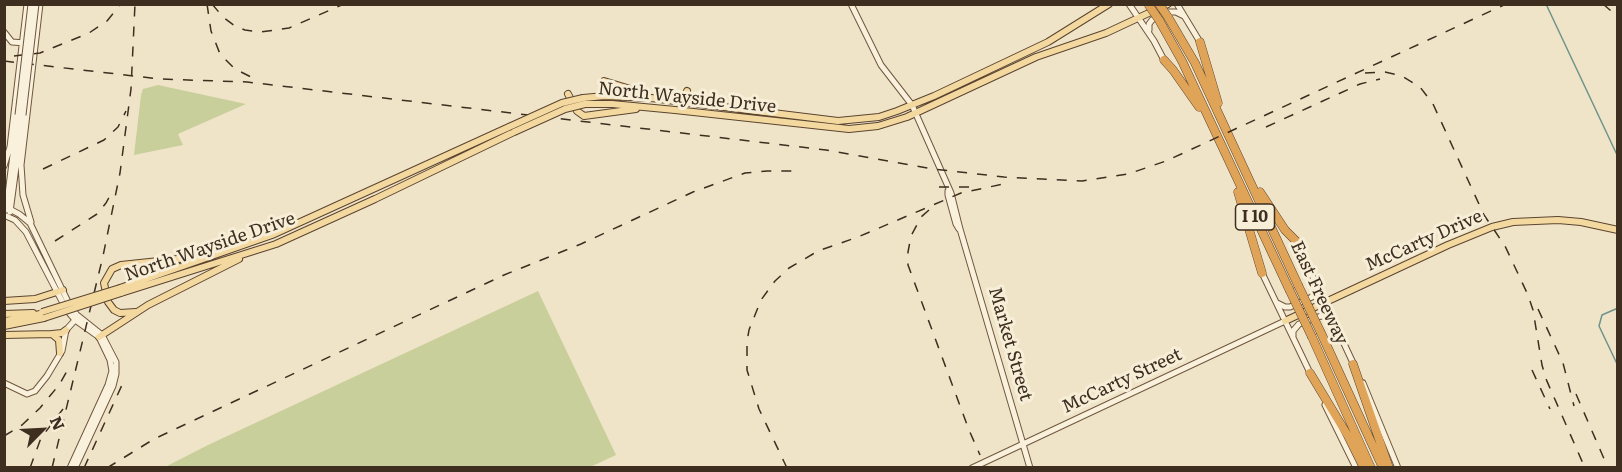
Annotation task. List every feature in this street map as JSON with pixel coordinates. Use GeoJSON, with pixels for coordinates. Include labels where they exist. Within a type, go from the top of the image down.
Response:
{"type":"FeatureCollection","features":[{"type":"Feature","properties":{"kind":"highway","name":"East Freeway"},"geometry":{"type":"LineString","coordinates":[[1148,4],[1174,44],[1371,468]]}},
{"type":"Feature","properties":{"kind":"highway","name":"East Freeway"},"geometry":{"type":"LineString","coordinates":[[1159,4],[1195,63],[1383,468]]}},
{"type":"Feature","properties":{"kind":"highway"},"geometry":{"type":"LineString","coordinates":[[1200,42],[1234,147]]}},
{"type":"Feature","properties":{"kind":"highway"},"geometry":{"type":"LineString","coordinates":[[1164,60],[1198,106],[1206,113]]}},
{"type":"Feature","properties":{"kind":"highway"},"geometry":{"type":"LineString","coordinates":[[1222,146],[1227,166],[1244,208],[1262,273]]}},
{"type":"Feature","properties":{"kind":"highway"},"geometry":{"type":"LineString","coordinates":[[1239,156],[1285,230],[1296,241]]}},
{"type":"Feature","properties":{"kind":"highway"},"geometry":{"type":"LineString","coordinates":[[1353,364],[1389,468]]}},
{"type":"Feature","properties":{"kind":"highway"},"geometry":{"type":"LineString","coordinates":[[1310,373],[1348,436],[1364,468]]}},
{"type":"Feature","properties":{"kind":"main road"},"geometry":{"type":"LineString","coordinates":[[4,166],[10,147],[23,43],[34,4]]}},
{"type":"Feature","properties":{"kind":"main road"},"geometry":{"type":"LineString","coordinates":[[34,4],[35,45],[21,165],[24,201],[56,284]]}},
{"type":"Feature","properties":{"kind":"main road"},"geometry":{"type":"LineString","coordinates":[[12,175],[34,4]]}},
{"type":"Feature","properties":{"kind":"main road","name":"Market Street"},"geometry":{"type":"LineString","coordinates":[[851,4],[881,64],[912,105],[948,191],[1030,468]]}},
{"type":"Feature","properties":{"kind":"main road"},"geometry":{"type":"LineString","coordinates":[[1129,4],[1150,34],[1164,60]]}},
{"type":"Feature","properties":{"kind":"main road","name":"North Wayside Drive"},"geometry":{"type":"LineString","coordinates":[[584,101],[849,129],[878,126],[916,113],[1036,57],[1106,33],[1168,4]]}},
{"type":"Feature","properties":{"kind":"main road"},"geometry":{"type":"LineString","coordinates":[[1177,4],[1200,42]]}},
{"type":"Feature","properties":{"kind":"main road"},"geometry":{"type":"LineString","coordinates":[[1182,4],[1184,16]]}},
{"type":"Feature","properties":{"kind":"main road","name":"North Wayside Drive"},"geometry":{"type":"LineString","coordinates":[[4,326],[121,290],[287,229],[584,101],[605,96],[651,98],[838,121],[879,117],[912,105],[1048,42],[1107,5]]}},
{"type":"Feature","properties":{"kind":"main road"},"geometry":{"type":"LineString","coordinates":[[1150,34],[1149,24],[1160,16],[1172,12],[1184,16]]}},
{"type":"Feature","properties":{"kind":"main road"},"geometry":{"type":"LineString","coordinates":[[1126,24],[1138,24],[1150,34]]}},
{"type":"Feature","properties":{"kind":"main road"},"geometry":{"type":"LineString","coordinates":[[4,32],[9,40],[35,45]]}},
{"type":"Feature","properties":{"kind":"main road"},"geometry":{"type":"LineString","coordinates":[[604,81],[639,91],[651,98]]}},
{"type":"Feature","properties":{"kind":"main road"},"geometry":{"type":"LineString","coordinates":[[677,102],[684,98],[687,91]]}},
{"type":"Feature","properties":{"kind":"main road"},"geometry":{"type":"LineString","coordinates":[[568,94],[577,111],[584,116],[646,107]]}},
{"type":"Feature","properties":{"kind":"main road"},"geometry":{"type":"LineString","coordinates":[[20,115],[13,186],[6,215],[21,226],[76,318],[100,336],[110,357],[111,378],[75,464],[70,468]]}},
{"type":"Feature","properties":{"kind":"main road"},"geometry":{"type":"LineString","coordinates":[[10,147],[13,186]]}},
{"type":"Feature","properties":{"kind":"main road","name":"North Wayside Drive"},"geometry":{"type":"LineString","coordinates":[[4,314],[43,315],[63,307],[255,251],[343,214],[457,155]]}},
{"type":"Feature","properties":{"kind":"main road"},"geometry":{"type":"LineString","coordinates":[[4,192],[13,186],[21,165]]}},
{"type":"Feature","properties":{"kind":"main road"},"geometry":{"type":"LineString","coordinates":[[8,208],[27,221],[38,238]]}},
{"type":"Feature","properties":{"kind":"main road","name":"McCarty Drive"},"geometry":{"type":"LineString","coordinates":[[1285,321],[1473,234],[1513,222],[1572,221],[1617,231]]}},
{"type":"Feature","properties":{"kind":"main road"},"geometry":{"type":"LineString","coordinates":[[33,243],[38,238]]}},
{"type":"Feature","properties":{"kind":"main road"},"geometry":{"type":"LineString","coordinates":[[1296,241],[1360,375],[1398,468]]}},
{"type":"Feature","properties":{"kind":"main road"},"geometry":{"type":"LineString","coordinates":[[100,336],[136,312],[255,251]]}},
{"type":"Feature","properties":{"kind":"main road"},"geometry":{"type":"LineString","coordinates":[[136,312],[120,313],[114,310],[108,302],[104,283],[112,269],[121,265],[224,253]]}},
{"type":"Feature","properties":{"kind":"main road"},"geometry":{"type":"LineString","coordinates":[[1262,273],[1356,468]]}},
{"type":"Feature","properties":{"kind":"main road"},"geometry":{"type":"LineString","coordinates":[[1276,302],[1290,307],[1312,297],[1316,291],[1315,283]]}},
{"type":"Feature","properties":{"kind":"main road"},"geometry":{"type":"LineString","coordinates":[[4,302],[35,299],[60,292]]}},
{"type":"Feature","properties":{"kind":"main road"},"geometry":{"type":"LineString","coordinates":[[4,321],[43,315]]}},
{"type":"Feature","properties":{"kind":"main road"},"geometry":{"type":"LineString","coordinates":[[1294,340],[1293,331],[1299,324],[1322,315],[1332,319]]}},
{"type":"Feature","properties":{"kind":"main road"},"geometry":{"type":"LineString","coordinates":[[4,335],[62,333],[76,318]]}},
{"type":"Feature","properties":{"kind":"main road","name":"McCarty Street"},"geometry":{"type":"LineString","coordinates":[[972,468],[1285,321]]}},
{"type":"Feature","properties":{"kind":"main road"},"geometry":{"type":"LineString","coordinates":[[4,383],[25,394],[32,393],[47,376],[60,353],[66,330]]}},
{"type":"Feature","properties":{"kind":"main road"},"geometry":{"type":"LineString","coordinates":[[52,334],[59,340],[60,353]]}},
{"type":"Feature","properties":{"kind":"green space"},"geometry":{"type":"Polygon","coordinates":[[[158,85],[246,104],[178,134],[183,145],[134,155],[143,89],[158,85]]]}},
{"type":"Feature","properties":{"kind":"green space"},"geometry":{"type":"Polygon","coordinates":[[[538,291],[616,455],[588,468],[165,467],[208,445],[538,291]]]}},
{"type":"Feature","properties":{"kind":"waterway"},"geometry":{"type":"LineString","coordinates":[[1546,4],[1618,157]]}},
{"type":"Feature","properties":{"kind":"waterway"},"geometry":{"type":"LineString","coordinates":[[1618,308],[1602,315],[1599,326],[1618,366]]}},
{"type":"Feature","properties":{"kind":"railway"},"geometry":{"type":"LineString","coordinates":[[14,56],[40,53],[89,33],[107,21],[121,4]]}},
{"type":"Feature","properties":{"kind":"railway"},"geometry":{"type":"LineString","coordinates":[[52,468],[103,256],[120,173],[131,89],[135,4]]}},
{"type":"Feature","properties":{"kind":"railway"},"geometry":{"type":"LineString","coordinates":[[207,4],[211,31],[220,54],[235,69],[255,79]]}},
{"type":"Feature","properties":{"kind":"railway"},"geometry":{"type":"LineString","coordinates":[[212,4],[235,26],[261,32],[289,28],[344,4]]}},
{"type":"Feature","properties":{"kind":"railway"},"geometry":{"type":"LineString","coordinates":[[4,61],[160,79],[247,82],[826,150],[933,169],[1004,177],[1082,181],[1128,174],[1166,161],[1506,4]]}},
{"type":"Feature","properties":{"kind":"railway"},"geometry":{"type":"LineString","coordinates":[[1603,4],[1618,17]]}},
{"type":"Feature","properties":{"kind":"railway"},"geometry":{"type":"LineString","coordinates":[[1365,73],[1385,72],[1402,76],[1420,87],[1433,104],[1484,215],[1505,246],[1528,295],[1546,379],[1585,468]]}},
{"type":"Feature","properties":{"kind":"railway"},"geometry":{"type":"LineString","coordinates":[[1266,127],[1360,84],[1380,79]]}},
{"type":"Feature","properties":{"kind":"railway"},"geometry":{"type":"LineString","coordinates":[[43,169],[104,140],[118,127],[126,111]]}},
{"type":"Feature","properties":{"kind":"railway"},"geometry":{"type":"LineString","coordinates":[[107,468],[154,439],[504,275],[581,244],[693,192],[745,173],[798,171]]}},
{"type":"Feature","properties":{"kind":"railway"},"geometry":{"type":"LineString","coordinates":[[787,468],[759,409],[747,370],[749,330],[761,300],[775,281],[789,268],[818,251],[858,237],[961,193],[1008,183]]}},
{"type":"Feature","properties":{"kind":"railway"},"geometry":{"type":"LineString","coordinates":[[939,187],[969,187]]}},
{"type":"Feature","properties":{"kind":"railway"},"geometry":{"type":"LineString","coordinates":[[55,241],[97,214],[113,190]]}},
{"type":"Feature","properties":{"kind":"railway"},"geometry":{"type":"LineString","coordinates":[[929,210],[921,217],[911,236],[908,265],[980,455]]}},
{"type":"Feature","properties":{"kind":"railway"},"geometry":{"type":"LineString","coordinates":[[1538,309],[1563,363],[1574,406]]}},
{"type":"Feature","properties":{"kind":"railway"},"geometry":{"type":"LineString","coordinates":[[4,436],[22,425],[40,408],[59,385],[71,364]]}},
{"type":"Feature","properties":{"kind":"railway"},"geometry":{"type":"LineString","coordinates":[[1532,370],[1550,409]]}},
{"type":"Feature","properties":{"kind":"railway"},"geometry":{"type":"LineString","coordinates":[[84,468],[122,385]]}},
{"type":"Feature","properties":{"kind":"railway"},"geometry":{"type":"LineString","coordinates":[[1576,394],[1608,468]]}},
{"type":"Feature","properties":{"kind":"railway"},"geometry":{"type":"LineString","coordinates":[[30,468],[41,438],[63,409]]}}]}
